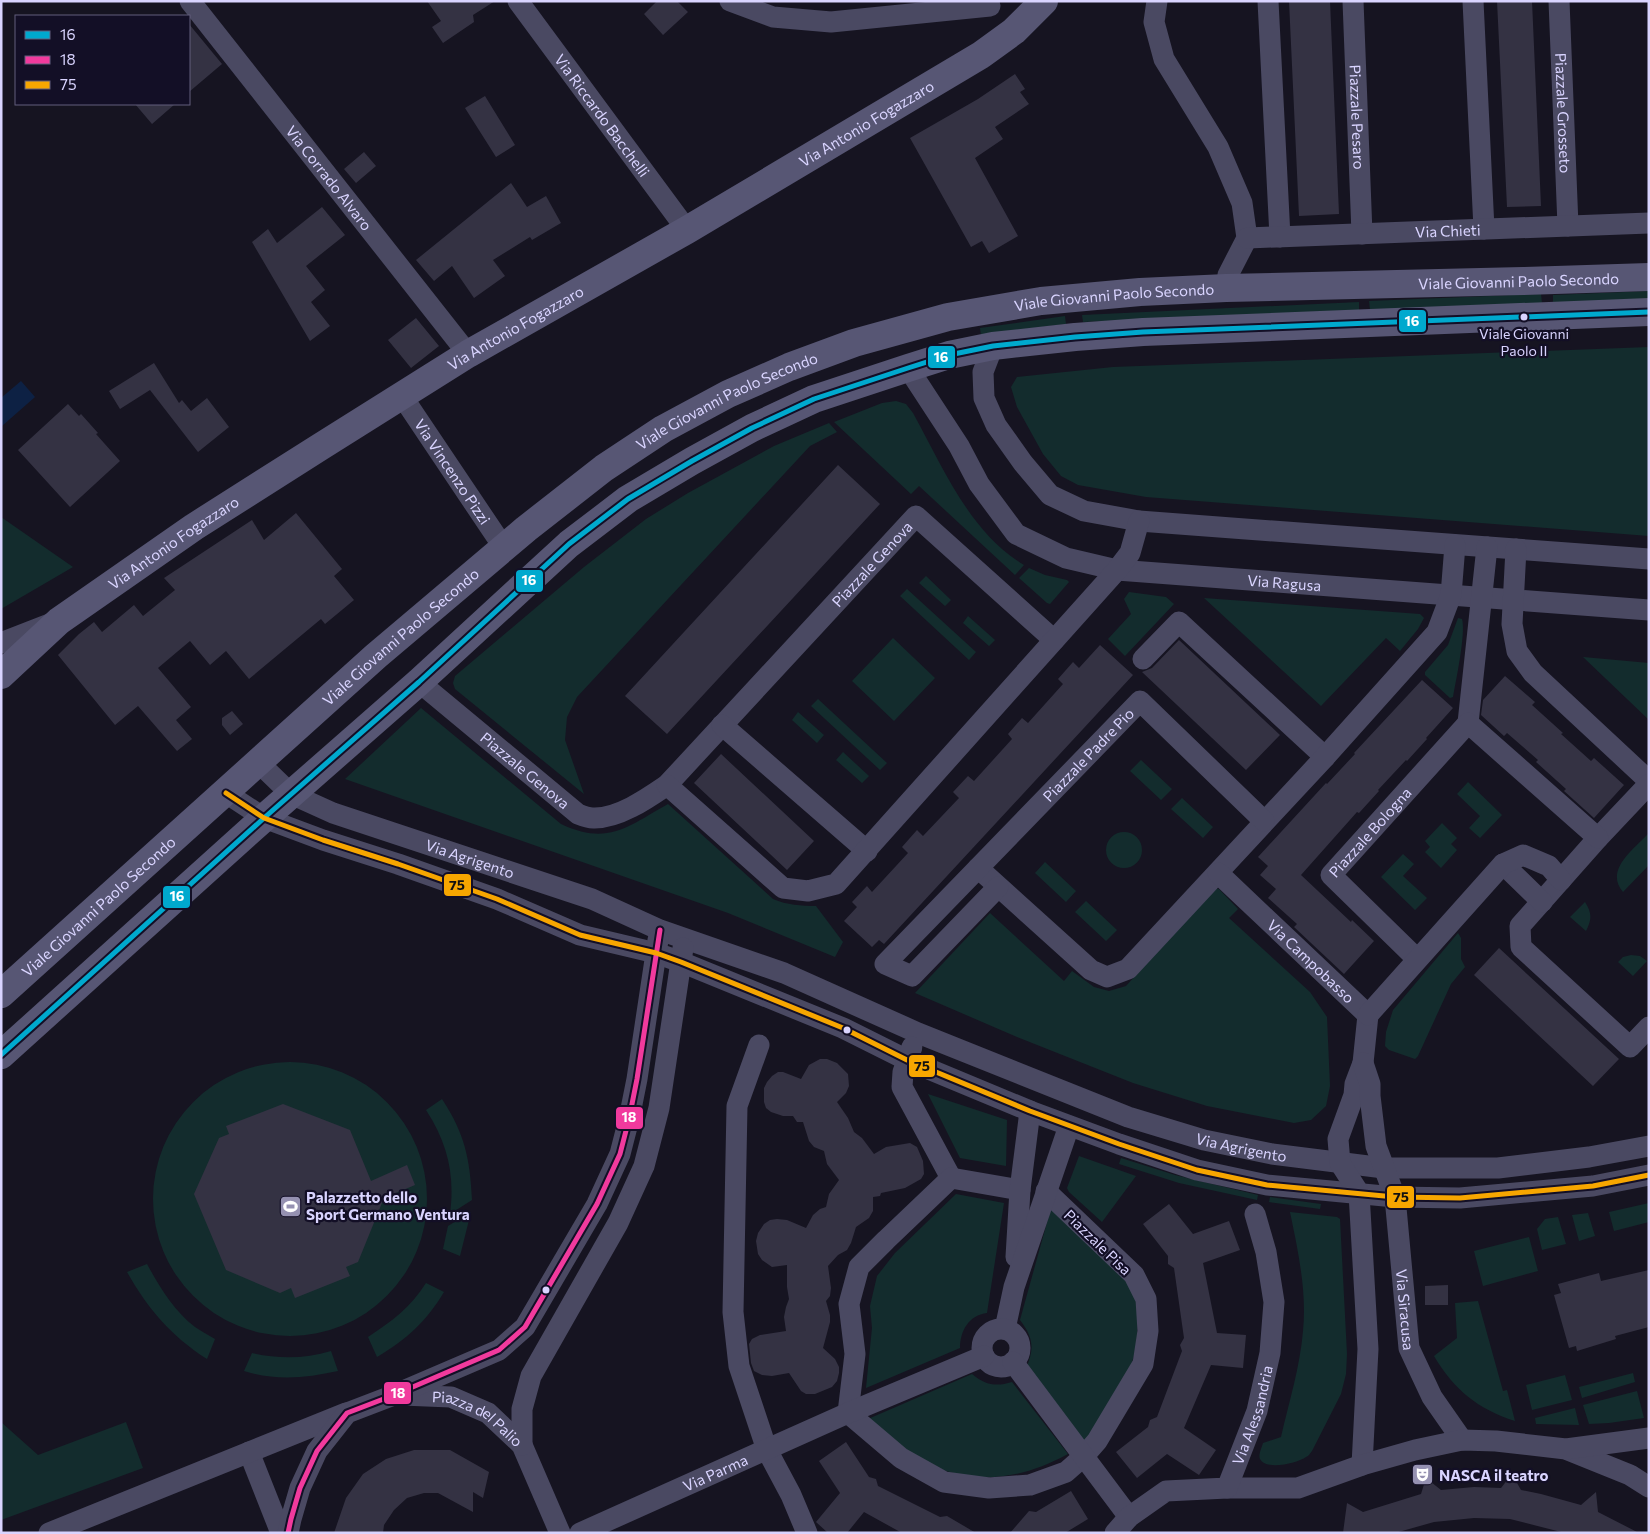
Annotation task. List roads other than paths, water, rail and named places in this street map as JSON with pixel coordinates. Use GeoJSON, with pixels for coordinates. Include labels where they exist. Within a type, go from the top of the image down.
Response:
{"type":"FeatureCollection","features":[{"type":"Feature","properties":{"kind":"main road","name":"Via Antonio Fogazzaro"},"geometry":{"type":"LineString","coordinates":[[1,675],[59,621],[194,527],[468,354],[687,230],[981,54],[1014,31],[1044,1]]}},
{"type":"Feature","properties":{"kind":"main road","name":"Viale Giovanni Paolo Secondo"},"geometry":{"type":"LineString","coordinates":[[1,994],[376,656],[504,548],[604,468],[663,430],[728,394],[789,367],[854,343],[948,317],[1041,301],[1140,292],[1226,288],[1523,282],[1649,277]]}},
{"type":"Feature","properties":{"kind":"main road"},"geometry":{"type":"LineString","coordinates":[[1,1055],[264,818],[419,682],[569,544],[628,500],[692,461],[752,428],[814,399],[949,355],[994,346],[1075,337],[1144,332],[1649,312]]}},
{"type":"Feature","properties":{"kind":"street","name":"Via Riccardo Bacchelli"},"geometry":{"type":"LineString","coordinates":[[518,1],[687,230]]}},
{"type":"Feature","properties":{"kind":"street"},"geometry":{"type":"LineString","coordinates":[[730,1],[774,17],[831,22],[988,4],[1014,31]]}},
{"type":"Feature","properties":{"kind":"street"},"geometry":{"type":"LineString","coordinates":[[1157,1],[1154,22],[1164,59],[1218,147],[1242,203],[1247,238],[1228,275],[1226,288]]}},
{"type":"Feature","properties":{"kind":"street"},"geometry":{"type":"LineString","coordinates":[[1268,1],[1280,237]]}},
{"type":"Feature","properties":{"kind":"street","name":"Piazzale Pesaro"},"geometry":{"type":"LineString","coordinates":[[1353,1],[1362,234]]}},
{"type":"Feature","properties":{"kind":"street"},"geometry":{"type":"LineString","coordinates":[[1473,1],[1484,229]]}},
{"type":"Feature","properties":{"kind":"street","name":"Piazzale Grosseto"},"geometry":{"type":"LineString","coordinates":[[1559,1],[1568,226]]}},
{"type":"Feature","properties":{"kind":"street","name":"Via Corrado Alvaro"},"geometry":{"type":"LineString","coordinates":[[200,5],[468,354]]}},
{"type":"Feature","properties":{"kind":"street","name":"Via Chieti"},"geometry":{"type":"LineString","coordinates":[[1247,238],[1649,224]]}},
{"type":"Feature","properties":{"kind":"street"},"geometry":{"type":"LineString","coordinates":[[994,346],[983,372],[984,398],[996,426],[1023,463],[1050,495],[1084,511],[1139,521],[1649,559]]}},
{"type":"Feature","properties":{"kind":"street","name":"Via Ragusa"},"geometry":{"type":"LineString","coordinates":[[908,368],[959,446],[979,484],[1016,534],[1066,558],[1117,570],[1649,610]]}},
{"type":"Feature","properties":{"kind":"street","name":"Via Vincenzo Pizzi"},"geometry":{"type":"LineString","coordinates":[[402,396],[504,548]]}},
{"type":"Feature","properties":{"kind":"street","name":"Piazzale Genova"},"geometry":{"type":"LineString","coordinates":[[419,682],[578,814],[593,818],[612,815],[642,802],[667,785],[916,516],[1054,640]]}},
{"type":"Feature","properties":{"kind":"street"},"geometry":{"type":"LineString","coordinates":[[667,785],[782,888],[808,890],[836,884],[1117,570],[1130,553],[1139,521]]}},
{"type":"Feature","properties":{"kind":"street"},"geometry":{"type":"LineString","coordinates":[[978,868],[1091,970],[1108,977],[1128,969],[1325,757],[1436,632],[1451,595],[1455,545]]}},
{"type":"Feature","properties":{"kind":"street"},"geometry":{"type":"LineString","coordinates":[[1486,547],[1468,723],[1598,838]]}},
{"type":"Feature","properties":{"kind":"street"},"geometry":{"type":"LineString","coordinates":[[1516,549],[1512,624],[1517,651],[1533,672],[1649,782],[1520,926],[1521,947],[1630,1047],[1649,1027]]}},
{"type":"Feature","properties":{"kind":"street"},"geometry":{"type":"LineString","coordinates":[[1,643],[59,621]]}},
{"type":"Feature","properties":{"kind":"street"},"geometry":{"type":"LineString","coordinates":[[1143,659],[1180,622],[1325,757]]}},
{"type":"Feature","properties":{"kind":"street","name":"Piazzale Padre Pio"},"geometry":{"type":"LineString","coordinates":[[998,887],[912,976],[885,964],[1140,700],[1264,821]]}},
{"type":"Feature","properties":{"kind":"street","name":"Piazzale Bologna"},"geometry":{"type":"LineString","coordinates":[[1417,959],[1331,875],[1468,723]]}},
{"type":"Feature","properties":{"kind":"street"},"geometry":{"type":"LineString","coordinates":[[722,725],[867,851]]}},
{"type":"Feature","properties":{"kind":"street","name":"Via Agrigento"},"geometry":{"type":"LineString","coordinates":[[259,763],[291,794],[333,813],[592,900],[660,930],[784,974],[918,1033],[1128,1117],[1204,1140],[1272,1154],[1384,1168],[1498,1168],[1589,1157],[1649,1146]]}},
{"type":"Feature","properties":{"kind":"street","name":"Via Agrigento"},"geometry":{"type":"LineString","coordinates":[[226,793],[264,818],[497,899],[580,935],[656,953],[681,962],[843,1028],[907,1060],[1030,1111],[1197,1170],[1267,1185],[1394,1197],[1460,1198],[1593,1186],[1649,1175]]}},
{"type":"Feature","properties":{"kind":"street"},"geometry":{"type":"LineString","coordinates":[[1362,1465],[1368,1349],[1358,1193],[1340,1163],[1338,1139],[1363,1063],[1368,1015],[1503,864],[1523,855],[1549,866],[1561,880]]}},
{"type":"Feature","properties":{"kind":"street"},"geometry":{"type":"LineString","coordinates":[[1503,864],[1542,902]]}},
{"type":"Feature","properties":{"kind":"street","name":"Via Campobasso"},"geometry":{"type":"LineString","coordinates":[[1218,872],[1368,1015]]}},
{"type":"Feature","properties":{"kind":"street"},"geometry":{"type":"LineString","coordinates":[[656,953],[660,930]]}},
{"type":"Feature","properties":{"kind":"street"},"geometry":{"type":"LineString","coordinates":[[522,1445],[522,1409],[531,1376],[618,1223],[644,1166],[659,1108],[685,939]]}},
{"type":"Feature","properties":{"kind":"street","name":"Piazza del Palio"},"geometry":{"type":"LineString","coordinates":[[49,1533],[394,1395],[499,1350],[525,1327],[597,1204],[620,1154],[637,1079],[656,953]]}},
{"type":"Feature","properties":{"kind":"street"},"geometry":{"type":"LineString","coordinates":[[918,1033],[903,1072],[902,1087],[952,1178]]}},
{"type":"Feature","properties":{"kind":"street"},"geometry":{"type":"LineString","coordinates":[[760,1044],[737,1106],[732,1312],[739,1366],[767,1450],[791,1495],[807,1533]]}},
{"type":"Feature","properties":{"kind":"street"},"geometry":{"type":"LineString","coordinates":[[1363,1063],[1370,1084],[1376,1146],[1384,1168]]}},
{"type":"Feature","properties":{"kind":"street","name":"Piazzale Pisa"},"geometry":{"type":"LineString","coordinates":[[1014,1287],[1020,1190],[1030,1111]]}},
{"type":"Feature","properties":{"kind":"street","name":"Piazzale Pisa"},"geometry":{"type":"LineString","coordinates":[[1005,1329],[1014,1287],[1069,1126]]}},
{"type":"Feature","properties":{"kind":"street","name":"Via Siracusa"},"geometry":{"type":"LineString","coordinates":[[1384,1168],[1394,1197],[1409,1348],[1432,1397],[1462,1440]]}},
{"type":"Feature","properties":{"kind":"street"},"geometry":{"type":"LineString","coordinates":[[952,1178],[1020,1190]]}},
{"type":"Feature","properties":{"kind":"street"},"geometry":{"type":"LineString","coordinates":[[952,1178],[859,1267],[849,1304],[855,1354],[848,1413],[984,1356]]}},
{"type":"Feature","properties":{"kind":"street","name":"Piazzale Pisa"},"geometry":{"type":"LineString","coordinates":[[848,1413],[901,1458],[944,1482],[988,1488],[1030,1485],[1066,1472],[1083,1458],[1097,1441],[1143,1364],[1148,1331],[1146,1299],[1134,1275],[1046,1191]]}},
{"type":"Feature","properties":{"kind":"street","name":"Via Alessandria"},"geometry":{"type":"LineString","coordinates":[[1227,1488],[1257,1411],[1270,1353],[1274,1302],[1266,1252],[1255,1214]]}},
{"type":"Feature","properties":{"kind":"street"},"geometry":{"type":"LineString","coordinates":[[999,1329],[1005,1329],[1018,1340],[1019,1352],[1008,1366],[996,1366],[987,1361],[982,1344],[988,1334],[999,1329]]}},
{"type":"Feature","properties":{"kind":"street"},"geometry":{"type":"LineString","coordinates":[[1013,1362],[1129,1517]]}},
{"type":"Feature","properties":{"kind":"street","name":"Piazza del Palio"},"geometry":{"type":"LineString","coordinates":[[394,1395],[451,1397],[488,1413],[522,1445],[560,1533]]}},
{"type":"Feature","properties":{"kind":"street"},"geometry":{"type":"LineString","coordinates":[[288,1533],[300,1488],[317,1451],[347,1413]]}},
{"type":"Feature","properties":{"kind":"street","name":"Via Parma"},"geometry":{"type":"LineString","coordinates":[[580,1533],[848,1413]]}},
{"type":"Feature","properties":{"kind":"street"},"geometry":{"type":"LineString","coordinates":[[1115,1533],[1129,1517],[1166,1491],[1227,1488],[1298,1488],[1362,1465],[1415,1450],[1462,1440],[1496,1441],[1566,1449],[1649,1438]]}},
{"type":"Feature","properties":{"kind":"street"},"geometry":{"type":"LineString","coordinates":[[1566,1449],[1630,1475],[1649,1488]]}},
{"type":"Feature","properties":{"kind":"street"},"geometry":{"type":"LineString","coordinates":[[249,1452],[281,1533]]}},
{"type":"Feature","properties":{"kind":"water"},"geometry":{"type":"Polygon","coordinates":[[[21,381],[35,397],[2,426],[1,398],[21,381]]]}},
{"type":"Feature","properties":{"kind":"place","name":"Viale Giovanni Paolo II"},"geometry":{"type":"Point","coordinates":[1524,317]}},
{"type":"Feature","properties":{"kind":"place","name":"Palazzetto dello Sport Germano Ventura"},"geometry":{"type":"Point","coordinates":[290,1206]}},
{"type":"Feature","properties":{"kind":"place","name":"NASCA il teatro"},"geometry":{"type":"Point","coordinates":[1423,1475]}}]}
